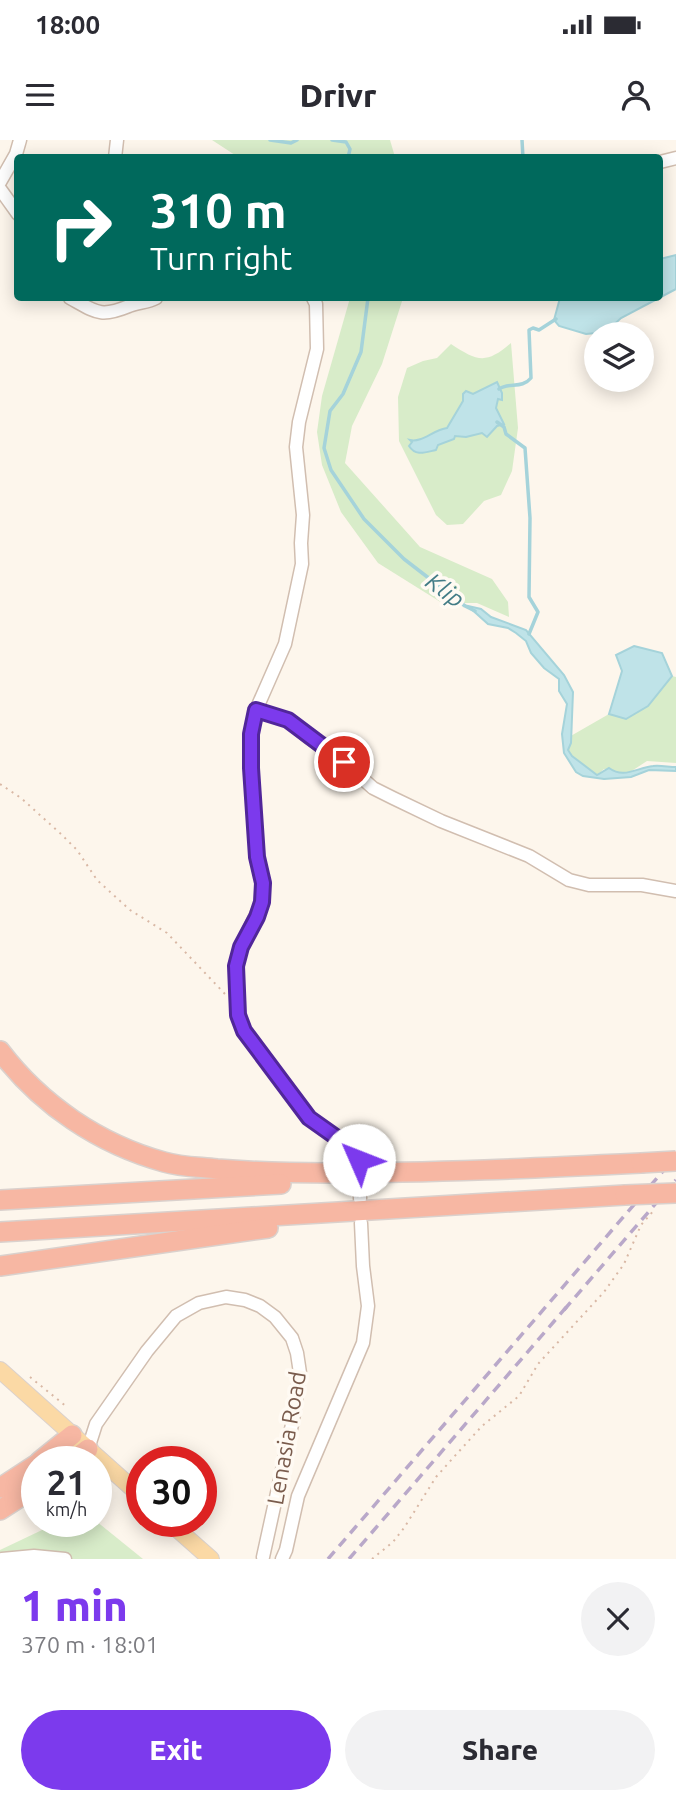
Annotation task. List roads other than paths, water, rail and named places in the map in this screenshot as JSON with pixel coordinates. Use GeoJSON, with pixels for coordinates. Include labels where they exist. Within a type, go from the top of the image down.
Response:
{"type":"FeatureCollection","features":[{"type":"Feature","properties":{"kind":"highway"},"geometry":{"type":"LineString","coordinates":[[0,1051],[25,1082],[88,1131],[131,1151],[167,1163],[269,1174],[450,1172],[676,1161]]}},
{"type":"Feature","properties":{"kind":"highway"},"geometry":{"type":"LineString","coordinates":[[0,1200],[389,1178],[450,1172]]}},
{"type":"Feature","properties":{"kind":"highway"},"geometry":{"type":"LineString","coordinates":[[0,1232],[676,1192]]}},
{"type":"Feature","properties":{"kind":"highway"},"geometry":{"type":"LineString","coordinates":[[0,1266],[440,1206]]}},
{"type":"Feature","properties":{"kind":"highway"},"geometry":{"type":"LineString","coordinates":[[58,1446],[72,1435]]}},
{"type":"Feature","properties":{"kind":"highway"},"geometry":{"type":"LineString","coordinates":[[0,1488],[21,1474]]}},
{"type":"Feature","properties":{"kind":"highway"},"geometry":{"type":"LineString","coordinates":[[0,1510],[21,1496]]}},
{"type":"Feature","properties":{"kind":"main road"},"geometry":{"type":"LineString","coordinates":[[0,1370],[72,1435],[76,1446]]}},
{"type":"Feature","properties":{"kind":"main road"},"geometry":{"type":"LineString","coordinates":[[186,1537],[211,1559]]}},
{"type":"Feature","properties":{"kind":"street"},"geometry":{"type":"LineString","coordinates":[[0,182],[14,158]]}},
{"type":"Feature","properties":{"kind":"street"},"geometry":{"type":"LineString","coordinates":[[0,189],[14,208]]}},
{"type":"Feature","properties":{"kind":"street"},"geometry":{"type":"LineString","coordinates":[[94,304],[99,313],[115,313],[131,305],[150,301]]}},
{"type":"Feature","properties":{"kind":"street"},"geometry":{"type":"LineString","coordinates":[[316,301],[317,349],[299,422],[296,447],[303,515],[300,543],[302,564],[285,644],[256,710],[251,734],[257,857],[263,883],[262,902],[241,947],[236,966],[237,1008],[239,1022],[244,1031],[309,1118],[350,1147],[359,1160]]}},
{"type":"Feature","properties":{"kind":"street"},"geometry":{"type":"LineString","coordinates":[[256,710],[288,720],[344,762],[373,788],[442,821],[529,856],[569,880],[589,886],[642,885],[676,891]]}},
{"type":"Feature","properties":{"kind":"street"},"geometry":{"type":"LineString","coordinates":[[282,1559],[298,1496],[363,1343],[368,1306],[361,1223]]}},
{"type":"Feature","properties":{"kind":"street","name":"Lenasia Road"},"geometry":{"type":"LineString","coordinates":[[85,1446],[96,1424],[166,1326],[183,1311],[199,1303],[226,1297],[245,1300],[270,1312],[292,1338],[300,1373],[293,1420],[263,1557]]}},
{"type":"Feature","properties":{"kind":"street","name":"Lenasia Road"},"geometry":{"type":"LineString","coordinates":[[72,1435],[96,1424]]}},
{"type":"Feature","properties":{"kind":"street"},"geometry":{"type":"LineString","coordinates":[[2,1559],[34,1556],[65,1559]]}},
{"type":"Feature","properties":{"kind":"water"},"geometry":{"type":"Polygon","coordinates":[[[676,255],[676,289],[663,296],[663,258],[676,255]]]}},
{"type":"Feature","properties":{"kind":"water"},"geometry":{"type":"Polygon","coordinates":[[[559,301],[653,301],[617,322],[584,322],[584,333],[559,326],[554,320],[559,301]]]}},
{"type":"Feature","properties":{"kind":"water"},"geometry":{"type":"Polygon","coordinates":[[[497,382],[502,400],[498,399],[496,408],[504,424],[497,426],[487,437],[482,433],[466,437],[455,436],[454,439],[438,445],[436,450],[425,453],[415,452],[409,446],[412,442],[410,440],[419,440],[447,428],[466,391],[473,394],[497,382]]]}},
{"type":"Feature","properties":{"kind":"water"},"geometry":{"type":"Polygon","coordinates":[[[468,606],[481,609],[491,617],[526,630],[564,675],[573,692],[571,743],[568,750],[572,756],[597,775],[609,768],[620,773],[659,766],[676,767],[676,771],[649,770],[631,777],[604,779],[583,776],[576,772],[564,753],[562,734],[567,704],[559,691],[559,679],[544,668],[531,653],[526,641],[508,628],[488,624],[468,606]]]}},
{"type":"Feature","properties":{"kind":"water"},"geometry":{"type":"Polygon","coordinates":[[[634,646],[662,653],[672,676],[648,706],[626,719],[609,714],[622,671],[616,655],[634,646]]]}},
{"type":"Feature","properties":{"kind":"waterway","name":"Klip"},"geometry":{"type":"LineString","coordinates":[[270,140],[291,143],[297,140]]}},
{"type":"Feature","properties":{"kind":"waterway","name":"Klip"},"geometry":{"type":"LineString","coordinates":[[332,140],[346,142],[350,149],[349,154]]}},
{"type":"Feature","properties":{"kind":"waterway"},"geometry":{"type":"LineString","coordinates":[[522,140],[523,154]]}},
{"type":"Feature","properties":{"kind":"waterway","name":"Klip"},"geometry":{"type":"LineString","coordinates":[[368,301],[361,352],[343,394],[330,411],[324,448],[331,470],[364,519],[404,559],[475,611]]}},
{"type":"Feature","properties":{"kind":"waterway"},"geometry":{"type":"LineString","coordinates":[[499,389],[524,383],[531,378],[529,330],[539,330],[556,319]]}},
{"type":"Feature","properties":{"kind":"waterway"},"geometry":{"type":"LineString","coordinates":[[497,422],[504,427],[506,434],[525,448],[530,518],[529,597],[538,612],[529,634]]}},
{"type":"Feature","properties":{"kind":"railway"},"geometry":{"type":"LineString","coordinates":[[328,1559],[676,1156]]}},
{"type":"Feature","properties":{"kind":"railway"},"geometry":{"type":"LineString","coordinates":[[564,1310],[676,1180]]}},
{"type":"Feature","properties":{"kind":"railway"},"geometry":{"type":"LineString","coordinates":[[349,1559],[569,1304]]}}]}
